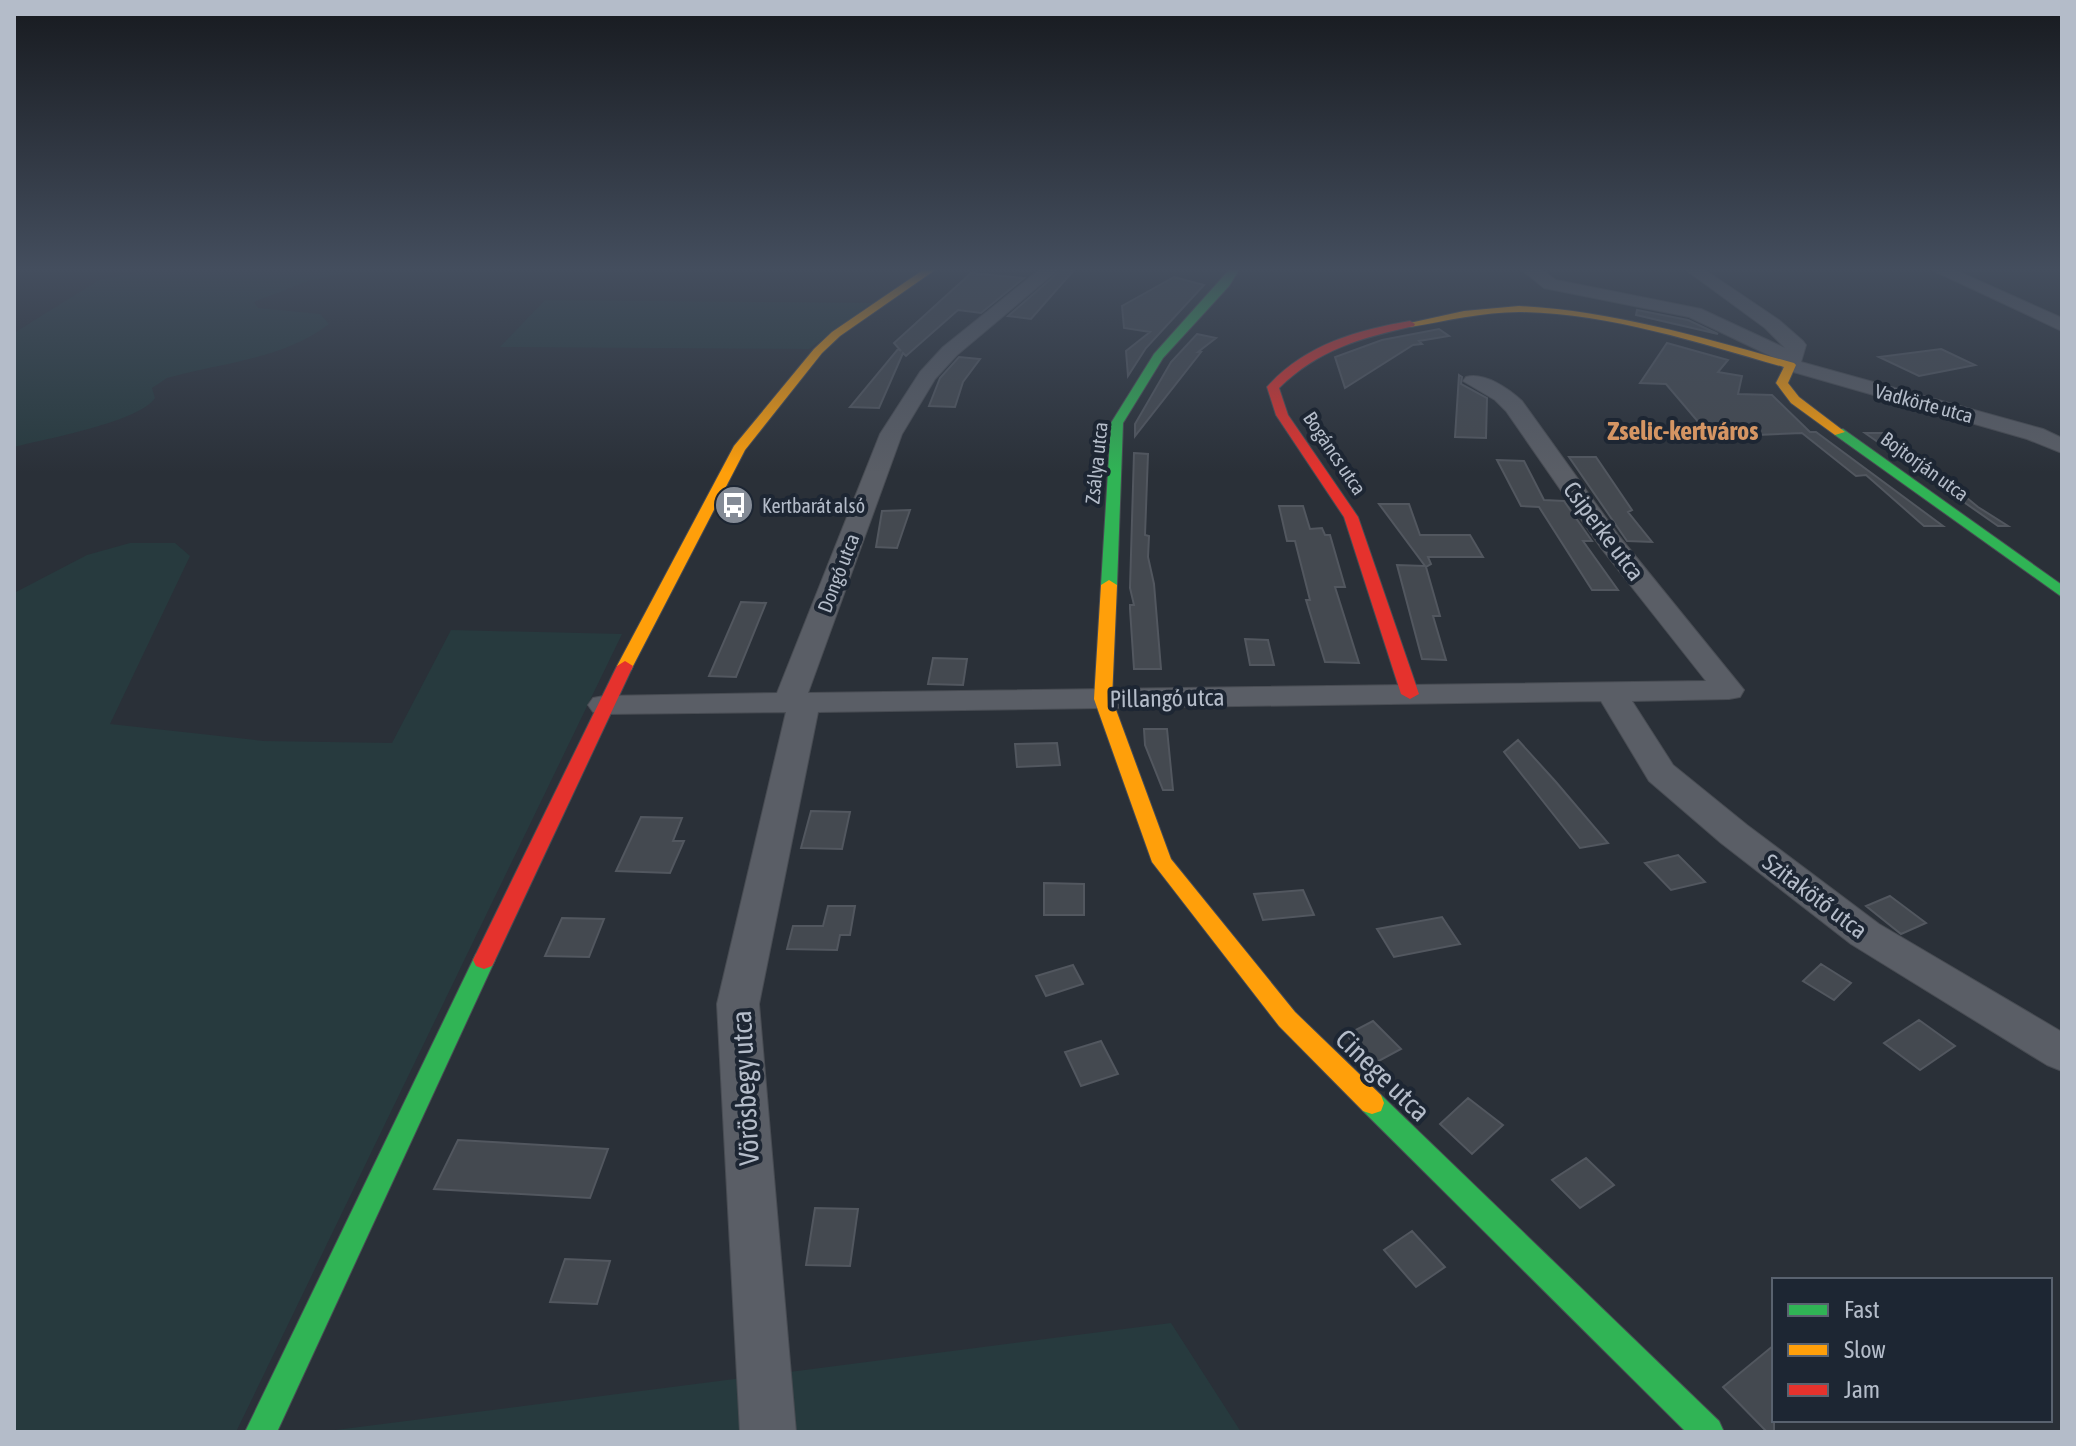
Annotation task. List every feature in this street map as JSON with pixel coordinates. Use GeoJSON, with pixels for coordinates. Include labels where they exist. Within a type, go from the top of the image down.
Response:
{"type":"FeatureCollection","features":[{"type":"Feature","properties":{"kind":"street"},"geometry":{"type":"LineString","coordinates":[[261,1432],[604,705],[739,449],[832,337]]}},
{"type":"Feature","properties":{"kind":"street","name":"Dongó utca"},"geometry":{"type":"LineString","coordinates":[[796,703],[891,434],[927,376],[967,337]]}},
{"type":"Feature","properties":{"kind":"street","name":"Zsálya utca"},"geometry":{"type":"LineString","coordinates":[[1103,699],[1117,423],[1158,356],[1175,337]]}},
{"type":"Feature","properties":{"kind":"street","name":"Bogáncs utca"},"geometry":{"type":"LineString","coordinates":[[1346,337],[1330,342],[1296,361],[1273,387],[1282,415],[1351,517],[1410,694]]}},
{"type":"Feature","properties":{"kind":"street","name":"Bogáncs utca"},"geometry":{"type":"LineString","coordinates":[[1684,337],[1791,361]]}},
{"type":"Feature","properties":{"kind":"street","name":"Vadkörte utca"},"geometry":{"type":"LineString","coordinates":[[1743,337],[1791,361],[2021,430],[2062,446]]}},
{"type":"Feature","properties":{"kind":"street"},"geometry":{"type":"LineString","coordinates":[[1789,337],[1796,345],[1791,361]]}},
{"type":"Feature","properties":{"kind":"street","name":"Bojtorján utca"},"geometry":{"type":"LineString","coordinates":[[1791,361],[1782,383],[1795,400],[2062,592]]}},
{"type":"Feature","properties":{"kind":"street","name":"Csiperke utca"},"geometry":{"type":"LineString","coordinates":[[1473,381],[1503,395],[1514,406],[1610,542],[1729,690]]}},
{"type":"Feature","properties":{"kind":"street","name":"Pillangó utca"},"geometry":{"type":"LineString","coordinates":[[604,705],[1729,690]]}},
{"type":"Feature","properties":{"kind":"street","name":"Szitakötő utca"},"geometry":{"type":"LineString","coordinates":[[1611,692],[1661,773],[1734,834],[1865,934],[2062,1053]]}},
{"type":"Feature","properties":{"kind":"street","name":"Cinege utca"},"geometry":{"type":"LineString","coordinates":[[1103,699],[1162,862],[1287,1019],[1708,1432]]}},
{"type":"Feature","properties":{"kind":"street","name":"Vörösbegy utca"},"geometry":{"type":"LineString","coordinates":[[768,1432],[738,1004],[796,703]]}},
{"type":"Feature","properties":{"kind":"green space"},"geometry":{"type":"Polygon","coordinates":[[[14,337],[308,337],[272,353],[167,378],[152,388],[155,398],[131,415],[14,447],[14,337]]]}},
{"type":"Feature","properties":{"kind":"green space"},"geometry":{"type":"Polygon","coordinates":[[[509,337],[825,337],[809,349],[500,347],[509,337]]]}},
{"type":"Feature","properties":{"kind":"green space"},"geometry":{"type":"Polygon","coordinates":[[[130,543],[175,543],[190,556],[110,724],[264,741],[392,743],[451,630],[622,634],[236,1432],[14,1432],[14,593],[87,555],[130,543]]]}},
{"type":"Feature","properties":{"kind":"green space"},"geometry":{"type":"Polygon","coordinates":[[[1171,1323],[1241,1432],[320,1432],[1171,1323]]]}},
{"type":"Feature","properties":{"kind":"building"},"geometry":{"type":"Polygon","coordinates":[[[900,337],[927,337],[906,356],[903,353],[879,408],[850,407],[898,349],[901,351],[894,343],[900,337]]]}},
{"type":"Feature","properties":{"kind":"building"},"geometry":{"type":"Polygon","coordinates":[[[1143,337],[1156,337],[1128,376],[1126,351],[1143,337]]]}},
{"type":"Feature","properties":{"kind":"building"},"geometry":{"type":"Polygon","coordinates":[[[1194,337],[1216,338],[1198,352],[1201,352],[1135,436],[1135,424],[1171,362],[1194,337]]]}},
{"type":"Feature","properties":{"kind":"building"},"geometry":{"type":"Polygon","coordinates":[[[1440,337],[1419,341],[1422,344],[1413,345],[1345,388],[1335,357],[1382,340],[1440,337]]]}},
{"type":"Feature","properties":{"kind":"building"},"geometry":{"type":"Polygon","coordinates":[[[1667,343],[1728,360],[1718,372],[1742,376],[1738,394],[1772,395],[1810,432],[1816,432],[1943,526],[1924,526],[1866,475],[1856,476],[1802,433],[1711,437],[1666,384],[1640,383],[1667,343]]]}},
{"type":"Feature","properties":{"kind":"building"},"geometry":{"type":"Polygon","coordinates":[[[1941,349],[1975,365],[1919,376],[1879,357],[1941,349]]]}},
{"type":"Feature","properties":{"kind":"building"},"geometry":{"type":"Polygon","coordinates":[[[959,357],[980,359],[963,382],[955,407],[929,406],[940,378],[959,357]]]}},
{"type":"Feature","properties":{"kind":"building"},"geometry":{"type":"Polygon","coordinates":[[[1459,375],[1462,377],[1461,384],[1487,398],[1486,438],[1455,437],[1459,375]]]}},
{"type":"Feature","properties":{"kind":"building"},"geometry":{"type":"Polygon","coordinates":[[[1865,433],[1888,433],[1978,507],[2008,526],[1998,526],[1865,433]]]}},
{"type":"Feature","properties":{"kind":"building"},"geometry":{"type":"Polygon","coordinates":[[[1134,453],[1148,454],[1145,535],[1149,536],[1148,557],[1154,584],[1161,669],[1134,669],[1130,605],[1134,605],[1130,588],[1134,453]]]}},
{"type":"Feature","properties":{"kind":"building"},"geometry":{"type":"Polygon","coordinates":[[[1569,457],[1596,457],[1632,510],[1628,512],[1652,542],[1627,541],[1569,457]]]}},
{"type":"Feature","properties":{"kind":"building"},"geometry":{"type":"Polygon","coordinates":[[[1497,460],[1524,461],[1544,500],[1564,501],[1592,541],[1583,541],[1618,590],[1592,590],[1539,507],[1521,506],[1497,460]]]}},
{"type":"Feature","properties":{"kind":"building"},"geometry":{"type":"Polygon","coordinates":[[[1379,504],[1409,504],[1420,535],[1470,535],[1483,557],[1428,557],[1431,564],[1426,567],[1440,616],[1433,616],[1446,660],[1422,659],[1397,565],[1425,566],[1379,504]]]}},
{"type":"Feature","properties":{"kind":"building"},"geometry":{"type":"Polygon","coordinates":[[[1279,506],[1303,506],[1310,529],[1322,528],[1325,535],[1330,535],[1345,587],[1335,587],[1359,663],[1325,662],[1306,600],[1310,600],[1295,541],[1287,541],[1279,506]]]}},
{"type":"Feature","properties":{"kind":"building"},"geometry":{"type":"Polygon","coordinates":[[[910,510],[897,548],[876,547],[882,511],[910,510]]]}},
{"type":"Feature","properties":{"kind":"building"},"geometry":{"type":"Polygon","coordinates":[[[741,602],[766,603],[736,677],[709,676],[741,602]]]}},
{"type":"Feature","properties":{"kind":"building"},"geometry":{"type":"Polygon","coordinates":[[[1245,639],[1268,640],[1274,665],[1250,665],[1245,639]]]}},
{"type":"Feature","properties":{"kind":"building"},"geometry":{"type":"Polygon","coordinates":[[[933,658],[967,659],[963,685],[928,684],[933,658]]]}},
{"type":"Feature","properties":{"kind":"building"},"geometry":{"type":"Polygon","coordinates":[[[1144,729],[1167,729],[1173,790],[1163,790],[1145,745],[1144,729]]]}},
{"type":"Feature","properties":{"kind":"building"},"geometry":{"type":"Polygon","coordinates":[[[1518,740],[1608,843],[1580,848],[1504,752],[1518,740]]]}},
{"type":"Feature","properties":{"kind":"building"},"geometry":{"type":"Polygon","coordinates":[[[1057,743],[1060,765],[1017,767],[1015,744],[1057,743]]]}},
{"type":"Feature","properties":{"kind":"building"},"geometry":{"type":"Polygon","coordinates":[[[811,811],[850,812],[842,849],[801,848],[811,811]]]}},
{"type":"Feature","properties":{"kind":"building"},"geometry":{"type":"Polygon","coordinates":[[[641,817],[682,818],[673,841],[684,841],[670,873],[616,871],[641,817]]]}},
{"type":"Feature","properties":{"kind":"building"},"geometry":{"type":"Polygon","coordinates":[[[1678,855],[1705,882],[1671,890],[1645,863],[1678,855]]]}},
{"type":"Feature","properties":{"kind":"building"},"geometry":{"type":"Polygon","coordinates":[[[1044,883],[1084,884],[1084,915],[1044,915],[1044,883]]]}},
{"type":"Feature","properties":{"kind":"building"},"geometry":{"type":"Polygon","coordinates":[[[1303,890],[1314,915],[1263,920],[1254,894],[1303,890]]]}},
{"type":"Feature","properties":{"kind":"building"},"geometry":{"type":"Polygon","coordinates":[[[1890,896],[1926,923],[1901,934],[1866,906],[1890,896]]]}},
{"type":"Feature","properties":{"kind":"building"},"geometry":{"type":"Polygon","coordinates":[[[828,906],[855,906],[850,935],[840,935],[837,950],[787,949],[793,926],[823,926],[828,906]]]}},
{"type":"Feature","properties":{"kind":"building"},"geometry":{"type":"Polygon","coordinates":[[[1442,917],[1460,944],[1394,957],[1377,929],[1442,917]]]}},
{"type":"Feature","properties":{"kind":"building"},"geometry":{"type":"Polygon","coordinates":[[[562,918],[604,919],[589,957],[545,956],[562,918]]]}},
{"type":"Feature","properties":{"kind":"building"},"geometry":{"type":"Polygon","coordinates":[[[1821,964],[1851,983],[1834,1000],[1803,981],[1821,964]]]}},
{"type":"Feature","properties":{"kind":"building"},"geometry":{"type":"Polygon","coordinates":[[[1073,965],[1083,984],[1046,996],[1036,976],[1073,965]]]}},
{"type":"Feature","properties":{"kind":"building"},"geometry":{"type":"Polygon","coordinates":[[[1919,1020],[1955,1046],[1920,1070],[1884,1043],[1919,1020]]]}},
{"type":"Feature","properties":{"kind":"building"},"geometry":{"type":"Polygon","coordinates":[[[1373,1021],[1401,1049],[1375,1063],[1346,1035],[1373,1021]]]}},
{"type":"Feature","properties":{"kind":"building"},"geometry":{"type":"Polygon","coordinates":[[[1101,1041],[1118,1074],[1081,1086],[1065,1052],[1101,1041]]]}},
{"type":"Feature","properties":{"kind":"building"},"geometry":{"type":"Polygon","coordinates":[[[1468,1098],[1503,1125],[1472,1154],[1440,1124],[1468,1098]]]}},
{"type":"Feature","properties":{"kind":"building"},"geometry":{"type":"Polygon","coordinates":[[[458,1140],[608,1149],[590,1198],[434,1189],[458,1140]]]}},
{"type":"Feature","properties":{"kind":"building"},"geometry":{"type":"Polygon","coordinates":[[[1586,1158],[1614,1185],[1580,1208],[1552,1180],[1586,1158]]]}},
{"type":"Feature","properties":{"kind":"building"},"geometry":{"type":"Polygon","coordinates":[[[815,1208],[858,1209],[850,1266],[806,1265],[815,1208]]]}},
{"type":"Feature","properties":{"kind":"building"},"geometry":{"type":"Polygon","coordinates":[[[1412,1231],[1445,1267],[1416,1287],[1384,1250],[1412,1231]]]}},
{"type":"Feature","properties":{"kind":"building"},"geometry":{"type":"Polygon","coordinates":[[[565,1259],[610,1261],[597,1304],[550,1302],[565,1259]]]}},
{"type":"Feature","properties":{"kind":"building"},"geometry":{"type":"Polygon","coordinates":[[[1772,1347],[1774,1432],[1767,1432],[1723,1387],[1772,1347]]]}},
{"type":"Feature","properties":{"kind":"traffic: fast"},"geometry":{"type":"LineString","coordinates":[[1109,585],[1117,423],[1158,356],[1175,337]]}},
{"type":"Feature","properties":{"kind":"traffic: fast"},"geometry":{"type":"LineString","coordinates":[[1839,432],[2062,592]]}},
{"type":"Feature","properties":{"kind":"traffic: fast"},"geometry":{"type":"LineString","coordinates":[[261,1432],[484,960]]}},
{"type":"Feature","properties":{"kind":"traffic: fast"},"geometry":{"type":"LineString","coordinates":[[1372,1103],[1708,1432]]}},
{"type":"Feature","properties":{"kind":"traffic: slow"},"geometry":{"type":"LineString","coordinates":[[625,666],[739,449],[832,337]]}},
{"type":"Feature","properties":{"kind":"traffic: slow"},"geometry":{"type":"LineString","coordinates":[[1688,337],[1790,365],[1782,383],[1795,400],[1839,432]]}},
{"type":"Feature","properties":{"kind":"traffic: slow"},"geometry":{"type":"LineString","coordinates":[[1109,585],[1103,699],[1162,862],[1287,1019],[1372,1103]]}},
{"type":"Feature","properties":{"kind":"traffic: jam"},"geometry":{"type":"LineString","coordinates":[[1352,337],[1303,361],[1273,387],[1282,415],[1351,517],[1410,694]]}},
{"type":"Feature","properties":{"kind":"traffic: jam"},"geometry":{"type":"LineString","coordinates":[[484,960],[625,666]]}},
{"type":"Feature","properties":{"kind":"place","name":"Kertbarát alsó"},"geometry":{"type":"Point","coordinates":[734,505]}},
{"type":"Feature","properties":{"kind":"district","name":"Zselic-kertváros"},"geometry":{"type":"Point","coordinates":[1683,431]}}]}
